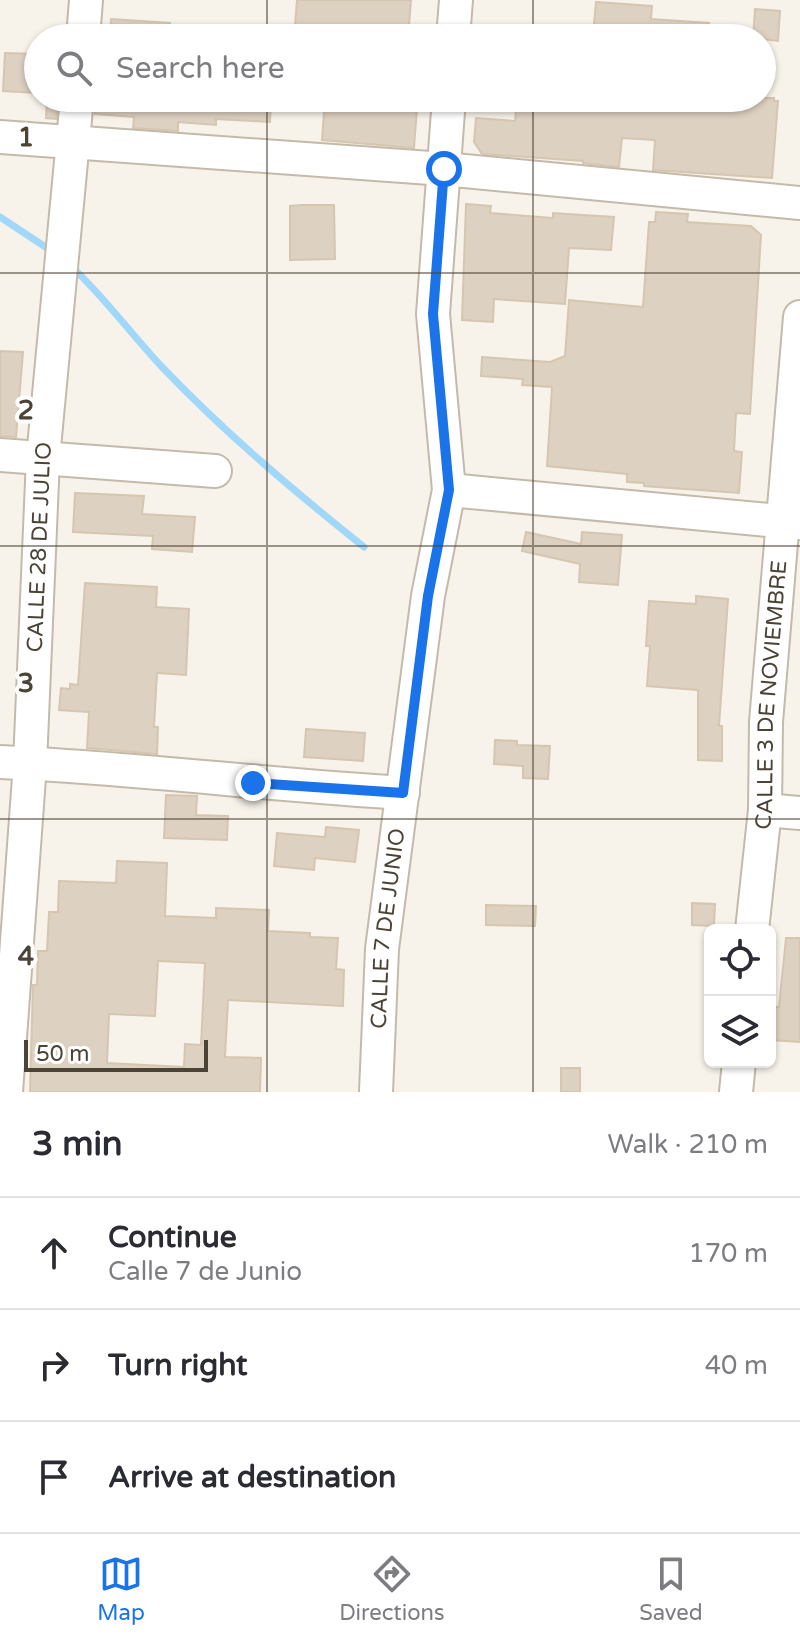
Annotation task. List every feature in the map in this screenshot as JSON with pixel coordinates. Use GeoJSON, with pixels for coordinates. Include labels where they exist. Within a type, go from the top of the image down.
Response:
{"type":"FeatureCollection","features":[{"type":"Feature","properties":{"kind":"street"},"geometry":{"type":"LineString","coordinates":[[84,24],[86,0]]}},
{"type":"Feature","properties":{"kind":"street"},"geometry":{"type":"LineString","coordinates":[[454,24],[456,0]]}},
{"type":"Feature","properties":{"kind":"street","name":"CALLE 28 DE JULIO"},"geometry":{"type":"LineString","coordinates":[[6,1092],[15,763],[75,112]]}},
{"type":"Feature","properties":{"kind":"street","name":"CALLE 7 DE JUNIO"},"geometry":{"type":"LineString","coordinates":[[376,1092],[382,949],[428,596],[449,490],[433,314],[448,112]]}},
{"type":"Feature","properties":{"kind":"street"},"geometry":{"type":"LineString","coordinates":[[0,137],[444,169],[800,203]]}},
{"type":"Feature","properties":{"kind":"street","name":"CALLE 3 DE NOVIEMBRE"},"geometry":{"type":"LineString","coordinates":[[753,924],[765,810],[766,722],[791,523],[800,317]]}},
{"type":"Feature","properties":{"kind":"street"},"geometry":{"type":"LineString","coordinates":[[0,455],[215,471]]}},
{"type":"Feature","properties":{"kind":"street"},"geometry":{"type":"LineString","coordinates":[[449,490],[791,523]]}},
{"type":"Feature","properties":{"kind":"street"},"geometry":{"type":"LineString","coordinates":[[15,763],[403,793]]}},
{"type":"Feature","properties":{"kind":"street"},"geometry":{"type":"LineString","coordinates":[[765,810],[800,813]]}},
{"type":"Feature","properties":{"kind":"street"},"geometry":{"type":"LineString","coordinates":[[736,1092],[738,1068]]}},
{"type":"Feature","properties":{"kind":"building"},"geometry":{"type":"Polygon","coordinates":[[[297,0],[411,0],[409,24],[295,24],[297,0]]]}},
{"type":"Feature","properties":{"kind":"building"},"geometry":{"type":"Polygon","coordinates":[[[596,2],[652,6],[651,19],[709,23],[709,24],[594,24],[596,2]]]}},
{"type":"Feature","properties":{"kind":"building"},"geometry":{"type":"Polygon","coordinates":[[[755,9],[780,11],[778,41],[776,24],[754,24],[755,9]]]}},
{"type":"Feature","properties":{"kind":"building"},"geometry":{"type":"Polygon","coordinates":[[[111,19],[170,23],[170,24],[111,24],[111,19]]]}},
{"type":"Feature","properties":{"kind":"building"},"geometry":{"type":"Polygon","coordinates":[[[5,53],[24,54],[24,92],[3,91],[5,53]]]}},
{"type":"Feature","properties":{"kind":"building"},"geometry":{"type":"Polygon","coordinates":[[[778,101],[772,178],[653,170],[655,140],[622,138],[619,167],[583,161],[482,154],[474,142],[476,118],[515,121],[516,112],[776,112],[778,101]]]}},
{"type":"Feature","properties":{"kind":"building"},"geometry":{"type":"Polygon","coordinates":[[[46,112],[57,112],[56,119],[46,118],[46,112]]]}},
{"type":"Feature","properties":{"kind":"building"},"geometry":{"type":"Polygon","coordinates":[[[270,112],[270,122],[216,119],[216,125],[178,122],[178,131],[133,128],[134,117],[95,114],[270,112]]]}},
{"type":"Feature","properties":{"kind":"building"},"geometry":{"type":"Polygon","coordinates":[[[324,112],[417,112],[414,148],[322,140],[324,112]]]}},
{"type":"Feature","properties":{"kind":"building"},"geometry":{"type":"Polygon","coordinates":[[[466,204],[491,206],[490,213],[553,218],[553,213],[614,217],[611,250],[569,248],[565,304],[494,299],[493,322],[462,320],[466,204]]]}},
{"type":"Feature","properties":{"kind":"building"},"geometry":{"type":"Polygon","coordinates":[[[334,205],[335,259],[290,260],[290,206],[334,205]]]}},
{"type":"Feature","properties":{"kind":"building"},"geometry":{"type":"Polygon","coordinates":[[[656,212],[688,214],[687,222],[751,226],[761,235],[750,414],[736,413],[734,451],[742,452],[739,493],[644,486],[644,483],[627,482],[627,474],[547,466],[552,387],[522,385],[523,379],[481,376],[482,357],[550,362],[565,356],[569,300],[643,307],[649,222],[655,222],[656,212]]]}},
{"type":"Feature","properties":{"kind":"building"},"geometry":{"type":"Polygon","coordinates":[[[0,351],[23,352],[16,437],[0,436],[0,351]]]}},
{"type":"Feature","properties":{"kind":"building"},"geometry":{"type":"Polygon","coordinates":[[[75,493],[144,496],[142,514],[195,517],[192,552],[152,549],[153,536],[73,532],[75,493]]]}},
{"type":"Feature","properties":{"kind":"building"},"geometry":{"type":"Polygon","coordinates":[[[526,532],[581,544],[582,532],[622,535],[618,585],[579,582],[580,564],[522,551],[526,532]]]}},
{"type":"Feature","properties":{"kind":"building"},"geometry":{"type":"Polygon","coordinates":[[[85,583],[157,587],[156,607],[189,609],[186,675],[157,673],[154,727],[158,727],[157,754],[87,748],[89,712],[59,710],[61,688],[70,689],[70,684],[78,685],[85,583]]]}},
{"type":"Feature","properties":{"kind":"building"},"geometry":{"type":"Polygon","coordinates":[[[696,596],[728,599],[719,726],[722,726],[722,761],[698,760],[698,690],[647,686],[649,601],[696,604],[696,596]]]}},
{"type":"Feature","properties":{"kind":"building"},"geometry":{"type":"Polygon","coordinates":[[[306,729],[365,733],[363,761],[304,757],[306,729]]]}},
{"type":"Feature","properties":{"kind":"building"},"geometry":{"type":"Polygon","coordinates":[[[495,740],[517,741],[517,745],[550,746],[548,779],[523,778],[523,766],[494,764],[495,740]]]}},
{"type":"Feature","properties":{"kind":"building"},"geometry":{"type":"Polygon","coordinates":[[[166,795],[197,796],[196,815],[228,816],[227,840],[164,838],[166,795]]]}},
{"type":"Feature","properties":{"kind":"building"},"geometry":{"type":"Polygon","coordinates":[[[326,827],[359,830],[355,862],[315,858],[314,870],[274,866],[277,833],[325,837],[326,827]]]}},
{"type":"Feature","properties":{"kind":"building"},"geometry":{"type":"Polygon","coordinates":[[[117,861],[167,863],[165,916],[216,918],[216,908],[269,910],[268,931],[338,938],[336,969],[344,970],[343,1006],[228,1000],[225,1057],[261,1058],[260,1092],[30,1092],[33,985],[37,985],[38,951],[47,951],[49,912],[58,912],[59,881],[116,883],[117,861]],[[158,961],[155,1016],[109,1014],[107,1063],[184,1067],[185,1044],[201,1045],[205,963],[158,961]]]}},
{"type":"Feature","properties":{"kind":"building"},"geometry":{"type":"Polygon","coordinates":[[[692,903],[715,904],[714,924],[692,925],[692,903]]]}},
{"type":"Feature","properties":{"kind":"building"},"geometry":{"type":"Polygon","coordinates":[[[486,905],[536,906],[535,926],[486,925],[486,905]]]}},
{"type":"Feature","properties":{"kind":"building"},"geometry":{"type":"Polygon","coordinates":[[[786,938],[800,938],[800,1042],[776,1040],[776,1007],[779,1007],[786,938]]]}},
{"type":"Feature","properties":{"kind":"building"},"geometry":{"type":"Polygon","coordinates":[[[561,1068],[580,1068],[580,1092],[561,1092],[561,1068]]]}},
{"type":"Feature","properties":{"kind":"waterway"},"geometry":{"type":"LineString","coordinates":[[0,217],[53,252]]}},
{"type":"Feature","properties":{"kind":"waterway"},"geometry":{"type":"LineString","coordinates":[[72,267],[210,415],[364,547]]}},
{"type":"Feature","properties":{"kind":"route"},"geometry":{"type":"LineString","coordinates":[[253,783],[403,793],[428,596],[449,490],[433,314],[444,169]]}}]}
